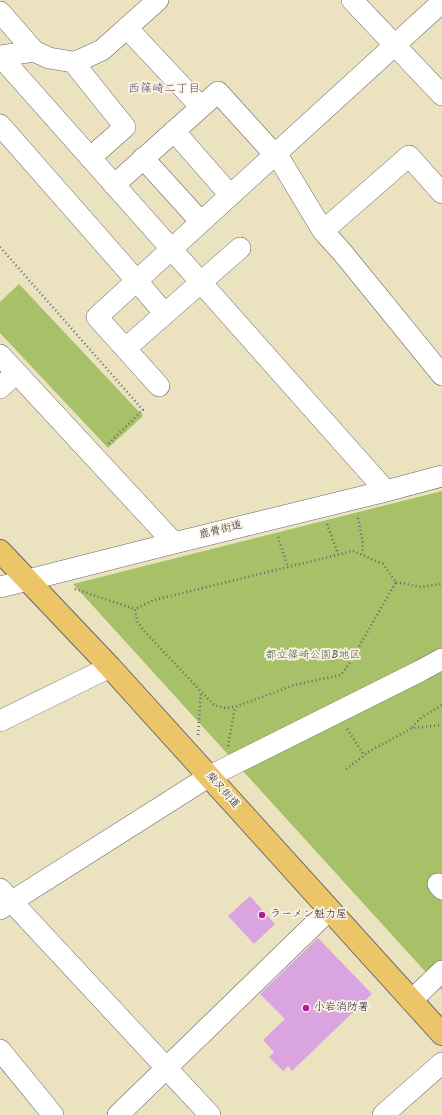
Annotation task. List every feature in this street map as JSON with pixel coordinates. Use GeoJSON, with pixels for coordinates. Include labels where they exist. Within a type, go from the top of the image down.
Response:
{"type":"FeatureCollection","features":[{"type":"Feature","properties":{"kind":"main road","name":"柴又街道"},"geometry":{"type":"LineString","coordinates":[[0,551],[110,667],[442,1034]]}},
{"type":"Feature","properties":{"kind":"street"},"geometry":{"type":"LineString","coordinates":[[0,12],[34,51],[49,58],[73,62],[102,50],[158,0]]}},
{"type":"Feature","properties":{"kind":"street"},"geometry":{"type":"LineString","coordinates":[[352,0],[442,95]]}},
{"type":"Feature","properties":{"kind":"street"},"geometry":{"type":"LineString","coordinates":[[158,386],[97,317],[442,2]]}},
{"type":"Feature","properties":{"kind":"street"},"geometry":{"type":"LineString","coordinates":[[127,28],[201,107]]}},
{"type":"Feature","properties":{"kind":"street"},"geometry":{"type":"LineString","coordinates":[[0,56],[34,51]]}},
{"type":"Feature","properties":{"kind":"street"},"geometry":{"type":"LineString","coordinates":[[0,56],[386,491]]}},
{"type":"Feature","properties":{"kind":"street"},"geometry":{"type":"LineString","coordinates":[[73,62],[125,127],[90,158]]}},
{"type":"Feature","properties":{"kind":"street"},"geometry":{"type":"LineString","coordinates":[[114,185],[218,92],[275,154],[323,231],[342,252],[442,375]]}},
{"type":"Feature","properties":{"kind":"street"},"geometry":{"type":"LineString","coordinates":[[0,125],[165,314]]}},
{"type":"Feature","properties":{"kind":"street"},"geometry":{"type":"LineString","coordinates":[[174,131],[230,195]]}},
{"type":"Feature","properties":{"kind":"street"},"geometry":{"type":"LineString","coordinates":[[323,231],[409,156],[442,193]]}},
{"type":"Feature","properties":{"kind":"street"},"geometry":{"type":"LineString","coordinates":[[143,158],[201,222]]}},
{"type":"Feature","properties":{"kind":"street"},"geometry":{"type":"LineString","coordinates":[[126,348],[240,248]]}},
{"type":"Feature","properties":{"kind":"street"},"geometry":{"type":"LineString","coordinates":[[0,355],[174,543]]}},
{"type":"Feature","properties":{"kind":"street"},"geometry":{"type":"LineString","coordinates":[[0,388],[16,373]]}},
{"type":"Feature","properties":{"kind":"street","name":"鹿骨街道"},"geometry":{"type":"LineString","coordinates":[[0,587],[442,476]]}},
{"type":"Feature","properties":{"kind":"street"},"geometry":{"type":"LineString","coordinates":[[210,1115],[4,900],[208,777],[442,659]]}},
{"type":"Feature","properties":{"kind":"street"},"geometry":{"type":"LineString","coordinates":[[0,721],[110,667]]}},
{"type":"Feature","properties":{"kind":"street"},"geometry":{"type":"LineString","coordinates":[[118,1115],[329,910]]}},
{"type":"Feature","properties":{"kind":"street"},"geometry":{"type":"LineString","coordinates":[[411,1001],[442,971]]}},
{"type":"Feature","properties":{"kind":"street"},"geometry":{"type":"LineString","coordinates":[[0,1050],[53,1115]]}},
{"type":"Feature","properties":{"kind":"street"},"geometry":{"type":"LineString","coordinates":[[383,1115],[442,1063]]}},
{"type":"Feature","properties":{"kind":"path"},"geometry":{"type":"LineString","coordinates":[[0,248],[143,410],[104,449]]}},
{"type":"Feature","properties":{"kind":"path"},"geometry":{"type":"LineString","coordinates":[[357,517],[363,543],[362,554]]}},
{"type":"Feature","properties":{"kind":"path"},"geometry":{"type":"LineString","coordinates":[[325,518],[338,554]]}},
{"type":"Feature","properties":{"kind":"path"},"geometry":{"type":"LineString","coordinates":[[276,530],[288,567]]}},
{"type":"Feature","properties":{"kind":"path"},"geometry":{"type":"LineString","coordinates":[[74,588],[135,609],[154,600],[353,550],[383,564],[396,582],[421,587],[442,584]]}},
{"type":"Feature","properties":{"kind":"path"},"geometry":{"type":"LineString","coordinates":[[135,609],[137,621],[144,631],[214,705],[225,708],[235,707],[294,686],[341,675],[350,664],[396,582]]}},
{"type":"Feature","properties":{"kind":"path"},"geometry":{"type":"LineString","coordinates":[[198,736],[201,692]]}},
{"type":"Feature","properties":{"kind":"path"},"geometry":{"type":"LineString","coordinates":[[412,728],[422,717],[442,705]]}},
{"type":"Feature","properties":{"kind":"path"},"geometry":{"type":"LineString","coordinates":[[227,748],[235,707]]}},
{"type":"Feature","properties":{"kind":"path"},"geometry":{"type":"LineString","coordinates":[[346,769],[364,755],[412,728],[442,725]]}},
{"type":"Feature","properties":{"kind":"path"},"geometry":{"type":"LineString","coordinates":[[346,728],[364,755]]}},
{"type":"Feature","properties":{"kind":"green space"},"geometry":{"type":"Polygon","coordinates":[[[19,284],[143,416],[108,448],[0,333],[0,302],[19,284]]]}},
{"type":"Feature","properties":{"kind":"green space","name":"都立篠崎公園B地区"},"geometry":{"type":"Polygon","coordinates":[[[442,491],[442,990],[73,584],[442,491]]]}},
{"type":"Feature","properties":{"kind":"building"},"geometry":{"type":"Polygon","coordinates":[[[250,896],[275,924],[254,944],[228,916],[250,896]]]}},
{"type":"Feature","properties":{"kind":"building"},"geometry":{"type":"Polygon","coordinates":[[[318,938],[372,994],[292,1071],[288,1066],[283,1071],[269,1057],[274,1052],[263,1040],[285,1019],[260,994],[318,938]]]}},
{"type":"Feature","properties":{"kind":"place","name":"ラーメン魁力屋"},"geometry":{"type":"Point","coordinates":[262,915]}},
{"type":"Feature","properties":{"kind":"place","name":"小岩消防署"},"geometry":{"type":"Point","coordinates":[306,1008]}},
{"type":"Feature","properties":{"kind":"district","name":"西篠崎二丁目"},"geometry":{"type":"Point","coordinates":[164,90]}}]}
